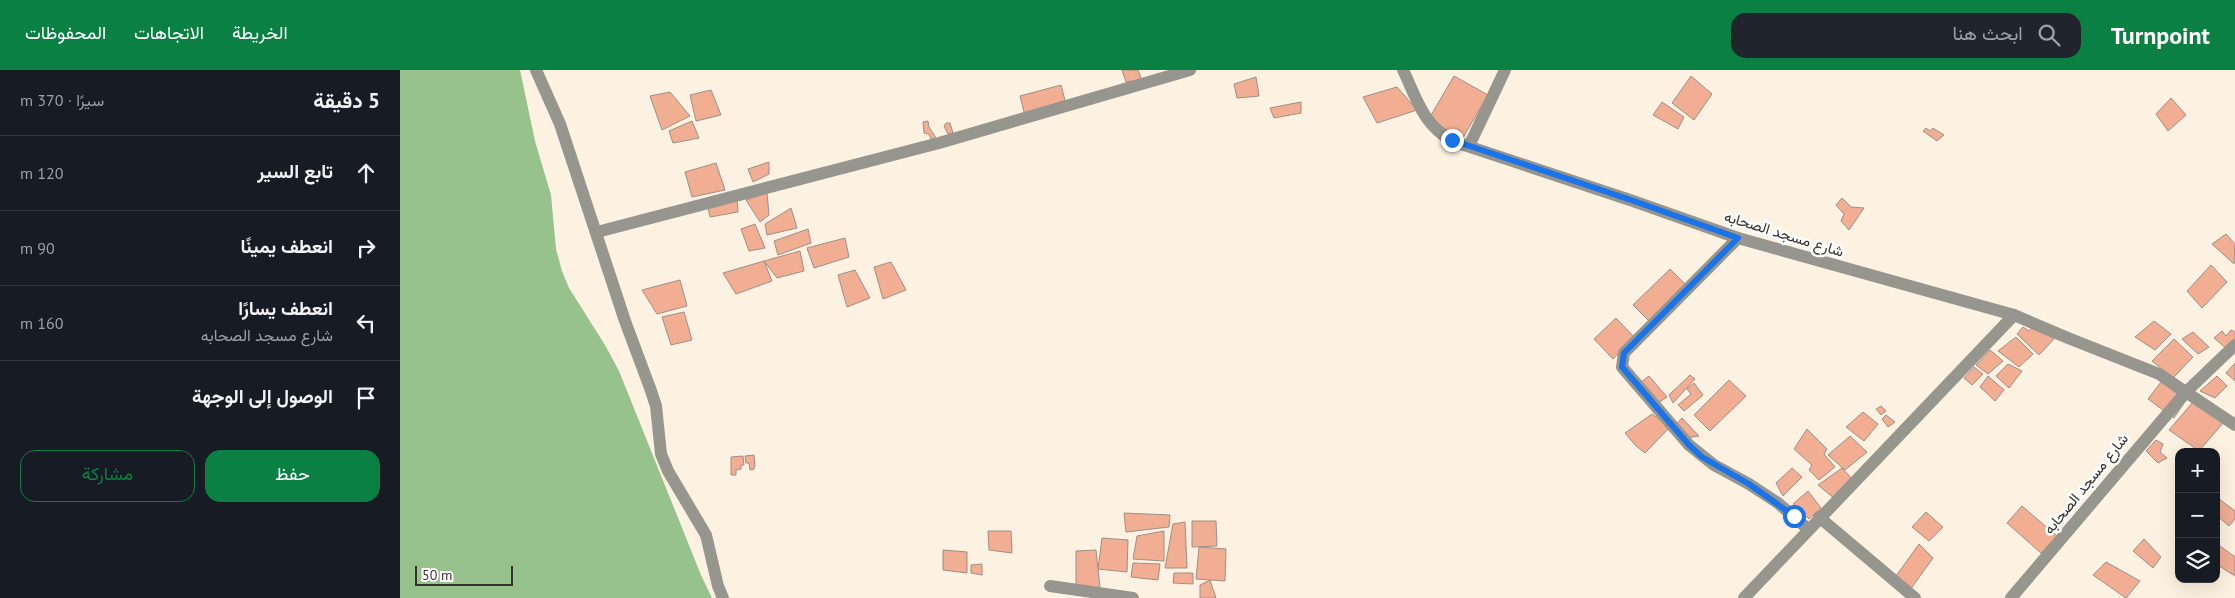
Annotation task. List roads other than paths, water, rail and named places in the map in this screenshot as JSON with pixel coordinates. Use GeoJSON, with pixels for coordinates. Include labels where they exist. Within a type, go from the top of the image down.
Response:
{"type":"FeatureCollection","features":[{"type":"Feature","properties":{"kind":"street"},"geometry":{"type":"LineString","coordinates":[[536,70],[560,124],[625,321],[656,406],[661,454],[668,471],[706,535],[718,586],[723,598]]}},
{"type":"Feature","properties":{"kind":"street"},"geometry":{"type":"LineString","coordinates":[[597,232],[940,143],[1190,70]]}},
{"type":"Feature","properties":{"kind":"street"},"geometry":{"type":"LineString","coordinates":[[1469,146],[1505,70]]}},
{"type":"Feature","properties":{"kind":"street","name":"شارع مسجد الصحابه"},"geometry":{"type":"LineString","coordinates":[[1404,71],[1426,119],[1433,128],[1452,140],[1738,238],[2014,315],[2148,369],[2234,422]]}},
{"type":"Feature","properties":{"kind":"street"},"geometry":{"type":"LineString","coordinates":[[1738,238],[1624,353],[1622,367],[1689,445],[1714,465],[1749,484],[1778,503],[1808,529]]}},
{"type":"Feature","properties":{"kind":"street"},"geometry":{"type":"LineString","coordinates":[[1744,598],[1819,517],[1941,394],[2014,315]]}},
{"type":"Feature","properties":{"kind":"street","name":"شارع مسجد الصحابه"},"geometry":{"type":"LineString","coordinates":[[2012,598],[2186,392],[2235,345]]}},
{"type":"Feature","properties":{"kind":"street"},"geometry":{"type":"LineString","coordinates":[[1819,517],[1915,598]]}},
{"type":"Feature","properties":{"kind":"street"},"geometry":{"type":"LineString","coordinates":[[1050,586],[1133,598]]}}]}
